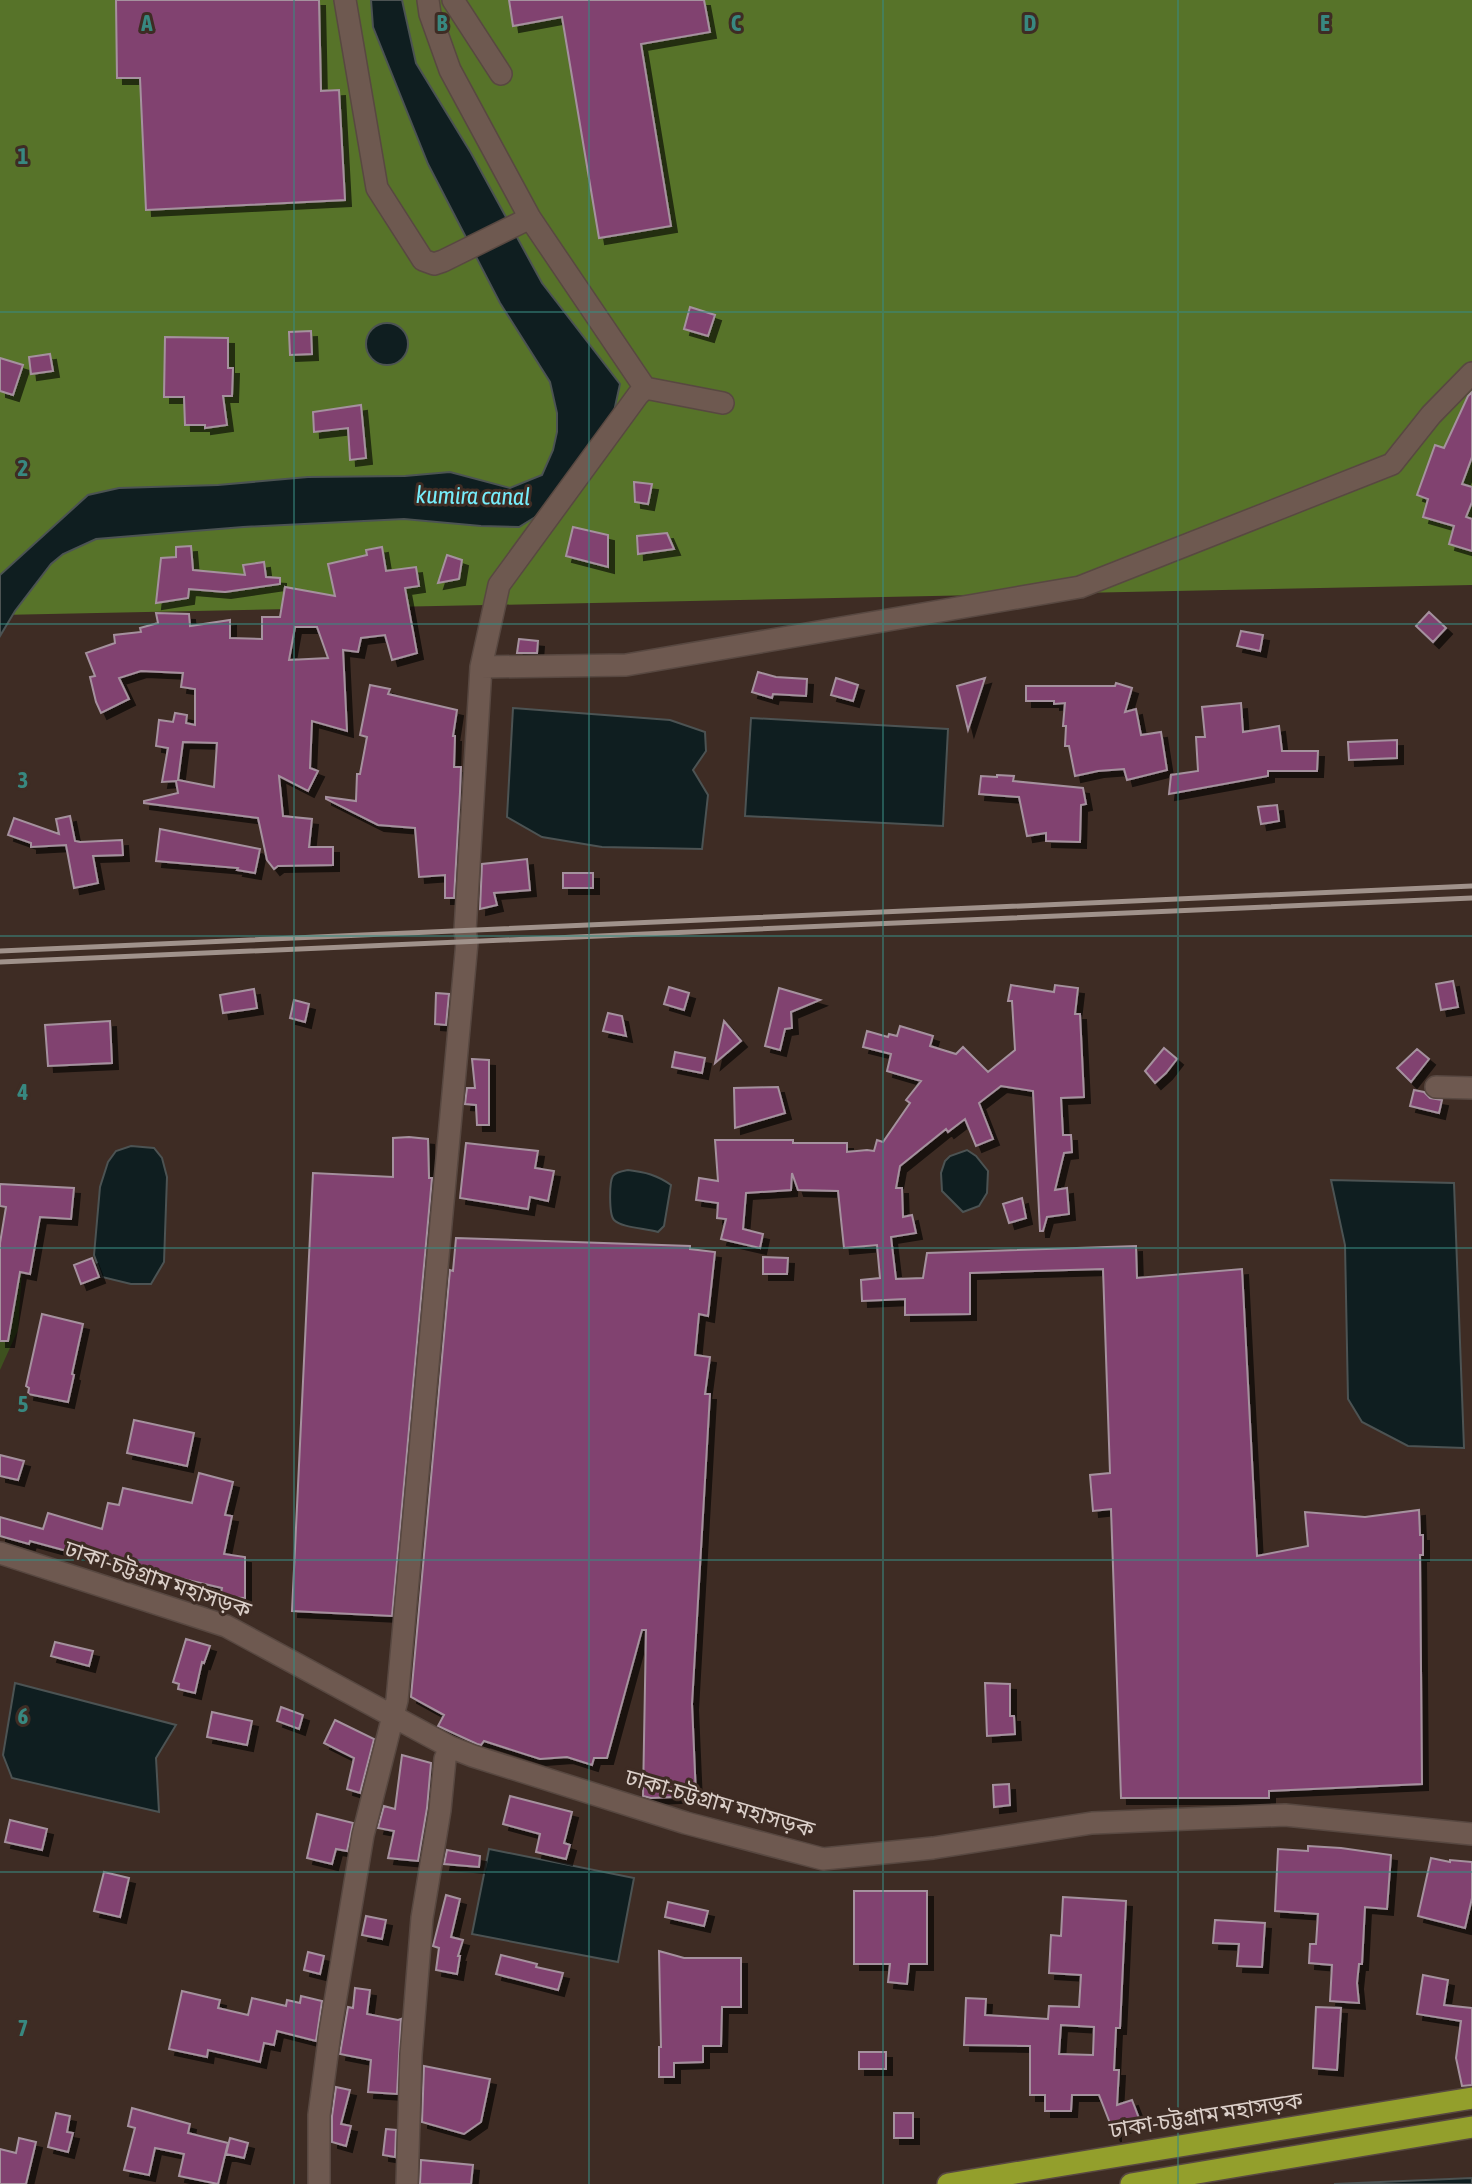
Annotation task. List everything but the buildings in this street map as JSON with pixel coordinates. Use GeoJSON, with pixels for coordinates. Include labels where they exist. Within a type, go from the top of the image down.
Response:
{"type":"FeatureCollection","features":[{"type":"Feature","properties":{"kind":"highway","name":"ঢাকা-চট্টগ্রাম মহাসড়ক"},"geometry":{"type":"LineString","coordinates":[[948,2184],[1472,2098]]}},
{"type":"Feature","properties":{"kind":"highway"},"geometry":{"type":"LineString","coordinates":[[1131,2184],[1472,2127]]}},
{"type":"Feature","properties":{"kind":"street"},"geometry":{"type":"LineString","coordinates":[[345,0],[377,188],[423,260],[434,264],[443,261],[523,221]]}},
{"type":"Feature","properties":{"kind":"street"},"geometry":{"type":"LineString","coordinates":[[428,0],[430,15],[450,70],[523,221],[645,388],[723,403]]}},
{"type":"Feature","properties":{"kind":"street"},"geometry":{"type":"LineString","coordinates":[[453,0],[501,74]]}},
{"type":"Feature","properties":{"kind":"street"},"geometry":{"type":"LineString","coordinates":[[481,667],[626,665],[1080,587],[1391,464],[1431,415],[1472,373]]}},
{"type":"Feature","properties":{"kind":"street"},"geometry":{"type":"LineString","coordinates":[[319,2184],[319,2115],[330,2032],[363,1835],[394,1716],[398,1686],[467,942],[465,931],[481,667],[499,584],[645,388]]}},
{"type":"Feature","properties":{"kind":"street"},"geometry":{"type":"LineString","coordinates":[[1436,1087],[1472,1088]]}},
{"type":"Feature","properties":{"kind":"street","name":"ঢাকা-চট্টগ্রাম মহাসড়ক"},"geometry":{"type":"LineString","coordinates":[[0,1553],[226,1626],[450,1747],[686,1824],[823,1859],[933,1848],[1092,1823],[1271,1815],[1472,1834]]}},
{"type":"Feature","properties":{"kind":"street"},"geometry":{"type":"LineString","coordinates":[[407,2184],[411,2055],[422,1918],[440,1810],[445,1759],[450,1747]]}},
{"type":"Feature","properties":{"kind":"green space"},"geometry":{"type":"Polygon","coordinates":[[[0,0],[1472,0],[1472,585],[0,615],[0,0]]]}},
{"type":"Feature","properties":{"kind":"green space"},"geometry":{"type":"Polygon","coordinates":[[[0,1256],[22,1270],[18,1330],[0,1370],[0,1256]]]}},
{"type":"Feature","properties":{"kind":"water","name":"kumira canal"},"geometry":{"type":"Polygon","coordinates":[[[371,0],[402,0],[416,63],[471,153],[542,283],[620,384],[613,416],[545,511],[519,527],[404,519],[243,527],[96,539],[63,554],[51,564],[15,611],[0,636],[0,575],[88,495],[119,488],[450,472],[510,488],[542,475],[553,450],[557,432],[557,413],[550,382],[500,303],[428,164],[373,27],[371,0]]]}},
{"type":"Feature","properties":{"kind":"water"},"geometry":{"type":"Polygon","coordinates":[[[387,323],[402,329],[408,344],[402,359],[387,365],[372,359],[366,344],[372,329],[387,323]]]}},
{"type":"Feature","properties":{"kind":"water"},"geometry":{"type":"Polygon","coordinates":[[[513,708],[670,720],[705,732],[706,751],[693,770],[708,795],[702,849],[602,847],[542,837],[507,817],[513,708]]]}},
{"type":"Feature","properties":{"kind":"water"},"geometry":{"type":"Polygon","coordinates":[[[751,718],[948,729],[943,826],[745,816],[751,718]]]}},
{"type":"Feature","properties":{"kind":"water"},"geometry":{"type":"Polygon","coordinates":[[[131,1146],[154,1148],[162,1158],[167,1177],[164,1262],[151,1284],[131,1284],[102,1277],[94,1255],[100,1187],[108,1162],[116,1151],[131,1146]]]}},
{"type":"Feature","properties":{"kind":"water"},"geometry":{"type":"Polygon","coordinates":[[[967,1150],[976,1156],[988,1171],[987,1193],[979,1206],[963,1212],[942,1191],[941,1173],[950,1156],[967,1150]]]}},
{"type":"Feature","properties":{"kind":"water"},"geometry":{"type":"Polygon","coordinates":[[[628,1170],[651,1174],[671,1185],[664,1226],[658,1232],[623,1225],[612,1217],[610,1198],[613,1176],[628,1170]]]}},
{"type":"Feature","properties":{"kind":"water"},"geometry":{"type":"Polygon","coordinates":[[[1331,1180],[1454,1183],[1464,1448],[1408,1446],[1362,1422],[1348,1399],[1345,1245],[1331,1180]]]}},
{"type":"Feature","properties":{"kind":"water"},"geometry":{"type":"Polygon","coordinates":[[[15,1683],[176,1725],[156,1758],[159,1812],[12,1778],[3,1755],[15,1683]]]}},
{"type":"Feature","properties":{"kind":"water"},"geometry":{"type":"Polygon","coordinates":[[[489,1849],[634,1878],[618,1962],[472,1934],[489,1849]]]}},
{"type":"Feature","properties":{"kind":"water"},"geometry":{"type":"Polygon","coordinates":[[[1472,2178],[1472,2184],[1334,2184],[1472,2178]]]}},
{"type":"Feature","properties":{"kind":"railway"},"geometry":{"type":"LineString","coordinates":[[0,951],[1472,886]]}},
{"type":"Feature","properties":{"kind":"railway"},"geometry":{"type":"LineString","coordinates":[[0,962],[1472,898]]}}]}
